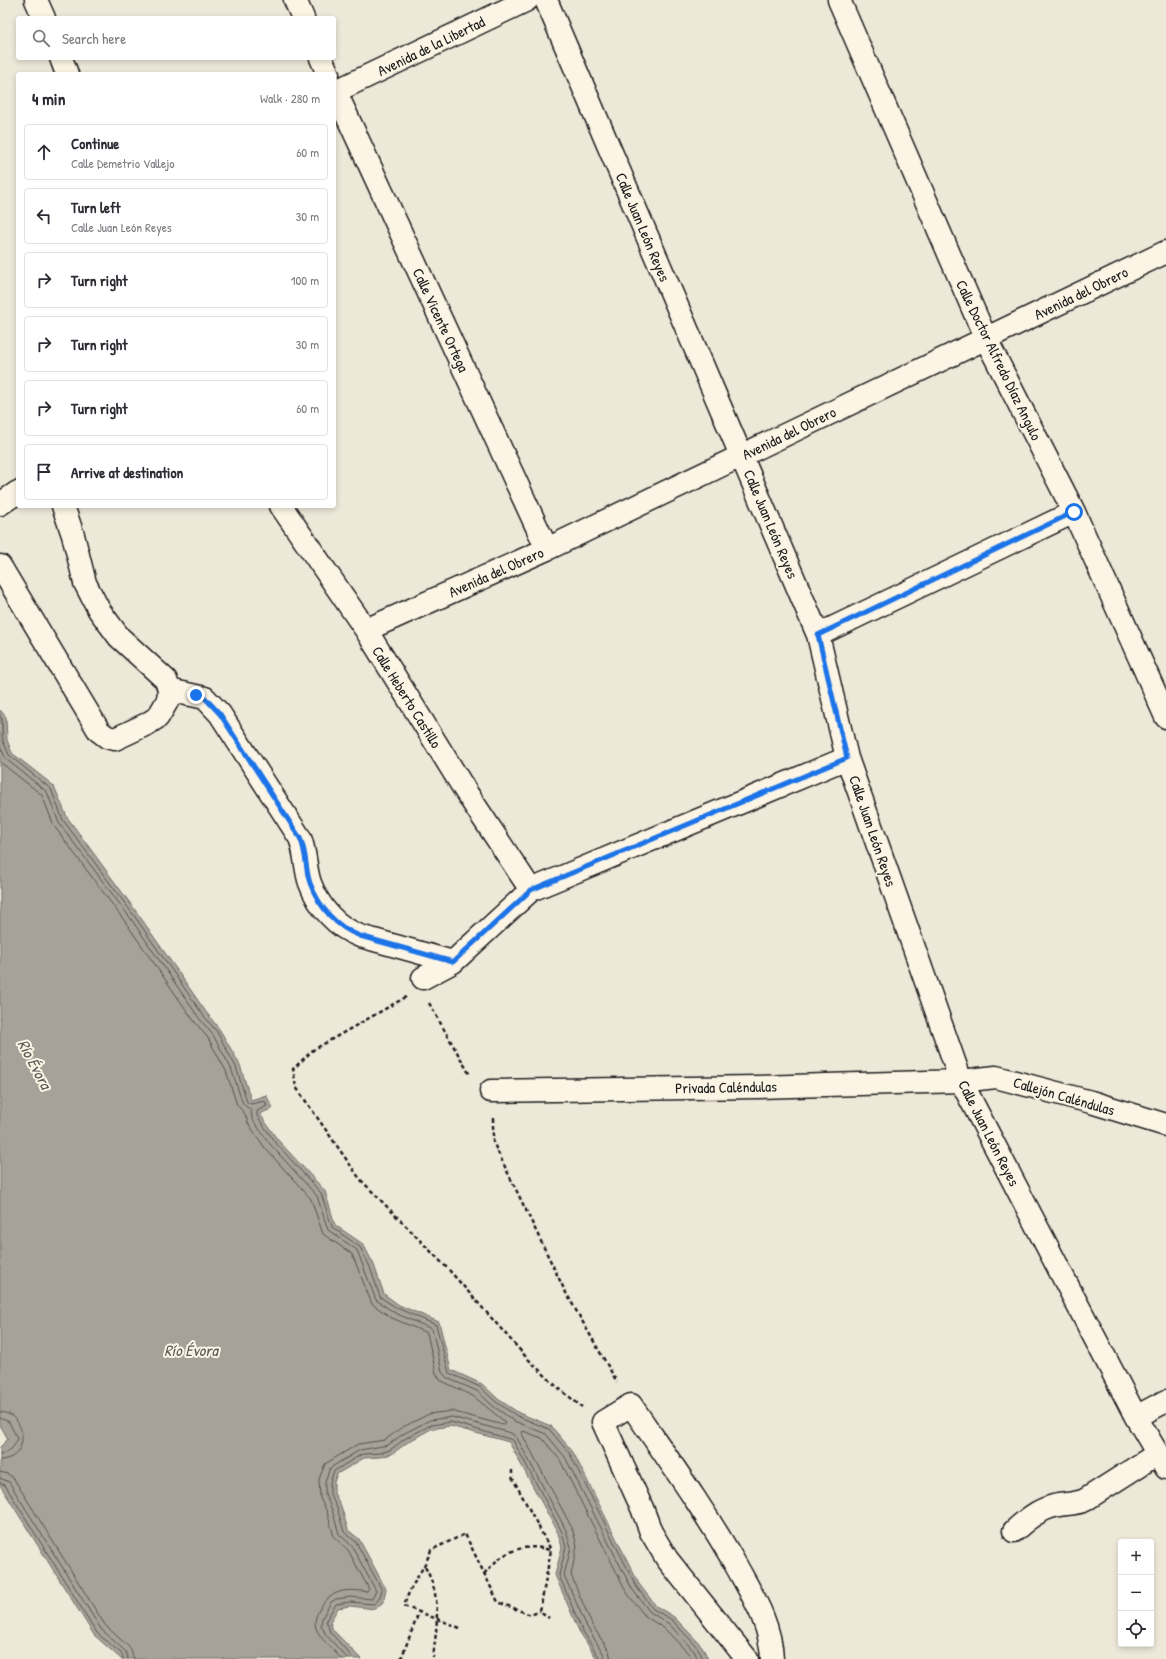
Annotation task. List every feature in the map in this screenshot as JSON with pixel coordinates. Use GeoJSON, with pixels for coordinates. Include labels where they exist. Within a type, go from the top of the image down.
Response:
{"type":"FeatureCollection","features":[{"type":"Feature","properties":{"kind":"street"},"geometry":{"type":"LineString","coordinates":[[36,0],[43,16]]}},
{"type":"Feature","properties":{"kind":"street"},"geometry":{"type":"LineString","coordinates":[[295,0],[302,16]]}},
{"type":"Feature","properties":{"kind":"street","name":"Avenida de la Libertad"},"geometry":{"type":"LineString","coordinates":[[336,85],[527,0]]}},
{"type":"Feature","properties":{"kind":"street","name":"Calle Juan León Reyes"},"geometry":{"type":"LineString","coordinates":[[546,0],[818,635],[847,758],[961,1081],[1136,1417],[1162,1461]]}},
{"type":"Feature","properties":{"kind":"street","name":"Calle Doctor Alfredo Díaz Angulo"},"geometry":{"type":"LineString","coordinates":[[839,0],[986,339],[1074,512],[1166,717]]}},
{"type":"Feature","properties":{"kind":"street"},"geometry":{"type":"LineString","coordinates":[[62,60],[66,72]]}},
{"type":"Feature","properties":{"kind":"street","name":"Calle Vicente Ortega"},"geometry":{"type":"LineString","coordinates":[[322,60],[327,72]]}},
{"type":"Feature","properties":{"kind":"street","name":"Calle Vicente Ortega"},"geometry":{"type":"LineString","coordinates":[[336,92],[547,549]]}},
{"type":"Feature","properties":{"kind":"street","name":"Avenida del Obrero"},"geometry":{"type":"LineString","coordinates":[[366,630],[547,549],[1166,252]]}},
{"type":"Feature","properties":{"kind":"street"},"geometry":{"type":"LineString","coordinates":[[0,504],[16,493]]}},
{"type":"Feature","properties":{"kind":"street"},"geometry":{"type":"LineString","coordinates":[[0,566],[99,731],[107,736],[115,738],[147,724],[158,717],[168,700],[170,690],[166,680],[118,637],[99,610],[85,583],[73,534],[64,508]]}},
{"type":"Feature","properties":{"kind":"street","name":"Calle Heberto Castillo"},"geometry":{"type":"LineString","coordinates":[[282,508],[366,630],[468,795],[531,890]]}},
{"type":"Feature","properties":{"kind":"street"},"geometry":{"type":"LineString","coordinates":[[818,635],[1074,512]]}},
{"type":"Feature","properties":{"kind":"street"},"geometry":{"type":"LineString","coordinates":[[170,690],[205,698],[220,714],[300,838],[305,849],[310,883],[322,906],[333,920],[346,931],[360,936],[453,962]]}},
{"type":"Feature","properties":{"kind":"street"},"geometry":{"type":"LineString","coordinates":[[422,983],[453,962],[531,890],[847,758]]}},
{"type":"Feature","properties":{"kind":"street","name":"Callejón Caléndulas"},"geometry":{"type":"LineString","coordinates":[[961,1081],[996,1077],[1092,1102],[1166,1125]]}},
{"type":"Feature","properties":{"kind":"street","name":"Privada Caléndulas"},"geometry":{"type":"LineString","coordinates":[[491,1091],[758,1087],[961,1081]]}},
{"type":"Feature","properties":{"kind":"street"},"geometry":{"type":"LineString","coordinates":[[1136,1417],[1166,1401]]}},
{"type":"Feature","properties":{"kind":"street"},"geometry":{"type":"LineString","coordinates":[[747,1659],[667,1559],[651,1532],[642,1508],[603,1422],[631,1405],[714,1526],[759,1607],[767,1626],[772,1647],[772,1659]]}},
{"type":"Feature","properties":{"kind":"street"},"geometry":{"type":"LineString","coordinates":[[1014,1530],[1034,1514],[1044,1509],[1055,1505],[1077,1504],[1162,1461]]}},
{"type":"Feature","properties":{"kind":"path"},"geometry":{"type":"LineString","coordinates":[[472,1078],[422,983],[313,1050],[293,1069],[296,1087],[360,1179],[449,1270],[526,1357],[556,1386],[603,1422]]}},
{"type":"Feature","properties":{"kind":"path"},"geometry":{"type":"LineString","coordinates":[[491,1091],[493,1142],[565,1291],[631,1405]]}},
{"type":"Feature","properties":{"kind":"path"},"geometry":{"type":"LineString","coordinates":[[512,1470],[512,1477],[551,1550],[540,1611]]}},
{"type":"Feature","properties":{"kind":"path"},"geometry":{"type":"LineString","coordinates":[[460,1628],[404,1606],[409,1591],[425,1567],[431,1550],[465,1534],[498,1602],[531,1615],[540,1611]]}},
{"type":"Feature","properties":{"kind":"path"},"geometry":{"type":"LineString","coordinates":[[484,1574],[494,1562],[518,1549],[537,1546],[551,1550]]}},
{"type":"Feature","properties":{"kind":"path"},"geometry":{"type":"LineString","coordinates":[[425,1567],[435,1588],[437,1602],[433,1657]]}},
{"type":"Feature","properties":{"kind":"path"},"geometry":{"type":"LineString","coordinates":[[540,1611],[549,1618]]}},
{"type":"Feature","properties":{"kind":"path"},"geometry":{"type":"LineString","coordinates":[[401,1659],[419,1612]]}},
{"type":"Feature","properties":{"kind":"water","name":"Río Évora"},"geometry":{"type":"Polygon","coordinates":[[[0,710],[6,717],[7,740],[12,753],[54,786],[67,817],[220,1030],[240,1065],[251,1100],[266,1095],[273,1108],[260,1114],[277,1139],[325,1191],[335,1225],[363,1244],[374,1265],[384,1294],[399,1305],[439,1322],[451,1370],[482,1384],[498,1399],[519,1413],[551,1426],[573,1452],[639,1584],[656,1606],[674,1617],[702,1646],[708,1659],[597,1659],[579,1631],[555,1575],[562,1547],[558,1533],[509,1442],[450,1426],[431,1429],[408,1442],[392,1454],[380,1457],[364,1458],[337,1474],[334,1482],[334,1493],[341,1506],[348,1530],[359,1539],[386,1589],[383,1602],[375,1609],[350,1606],[338,1608],[330,1622],[333,1630],[361,1659],[121,1659],[94,1635],[0,1485],[0,1447],[8,1439],[0,1425],[0,710]]]}},
{"type":"Feature","properties":{"kind":"route"},"geometry":{"type":"LineString","coordinates":[[196,695],[205,698],[220,714],[300,838],[305,849],[310,883],[322,906],[333,920],[346,931],[360,936],[453,962],[531,890],[847,758],[818,635],[1074,512]]}}]}
